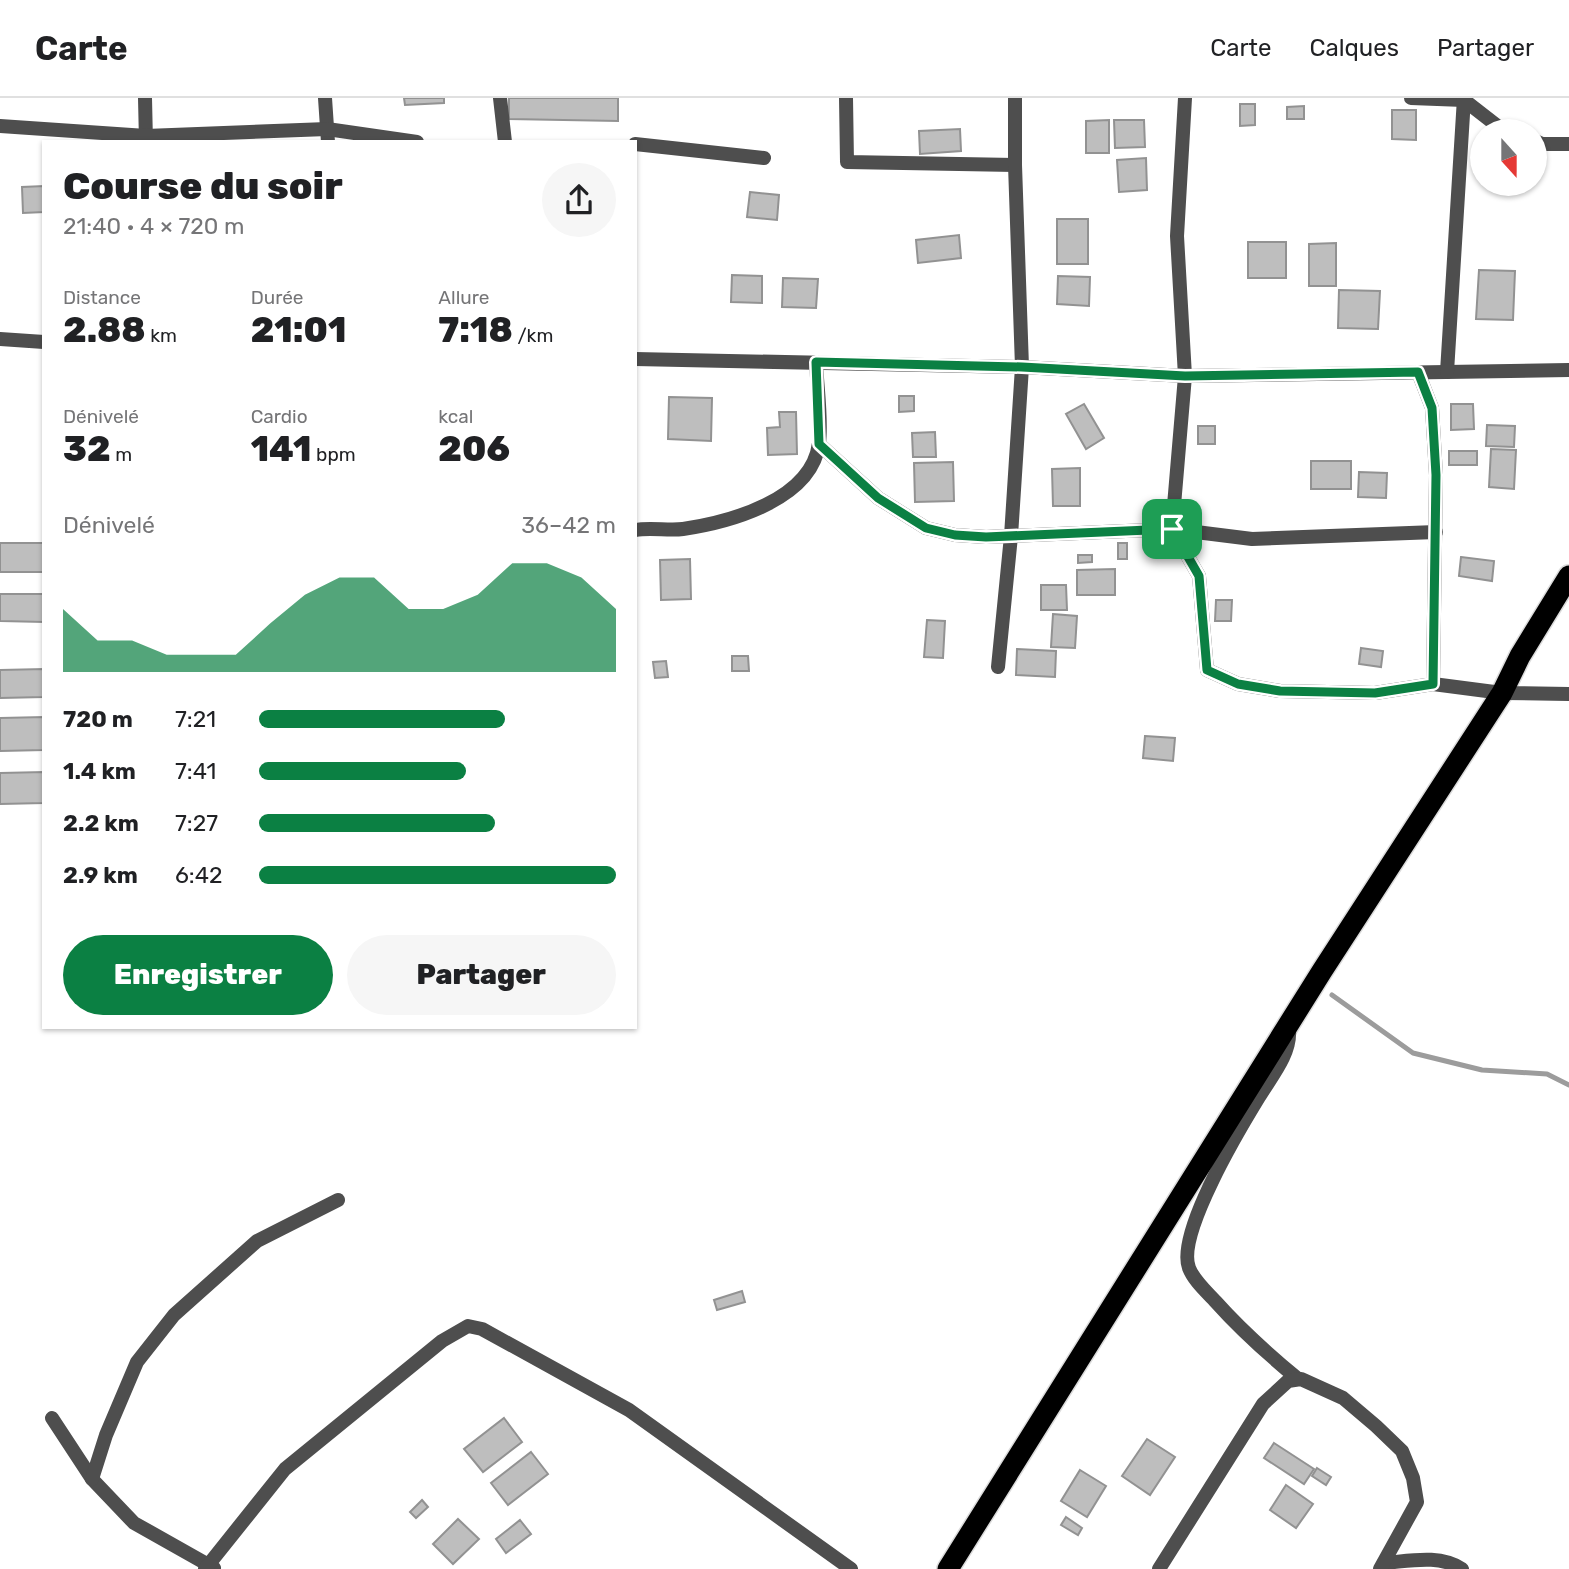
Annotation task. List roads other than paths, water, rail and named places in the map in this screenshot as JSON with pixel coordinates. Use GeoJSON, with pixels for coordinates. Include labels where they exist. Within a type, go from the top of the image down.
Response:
{"type":"FeatureCollection","features":[{"type":"Feature","properties":{"kind":"highway"},"geometry":{"type":"LineString","coordinates":[[948,1569],[1322,971],[1502,693],[1520,656],[1569,576]]}},
{"type":"Feature","properties":{"kind":"street"},"geometry":{"type":"LineString","coordinates":[[145,98],[146,139]]}},
{"type":"Feature","properties":{"kind":"street"},"geometry":{"type":"LineString","coordinates":[[325,98],[327,135]]}},
{"type":"Feature","properties":{"kind":"street"},"geometry":{"type":"LineString","coordinates":[[500,98],[505,140]]}},
{"type":"Feature","properties":{"kind":"street"},"geometry":{"type":"LineString","coordinates":[[846,98],[847,162],[1014,165]]}},
{"type":"Feature","properties":{"kind":"street"},"geometry":{"type":"LineString","coordinates":[[998,667],[1011,536],[1022,367],[1014,165],[1015,98]]}},
{"type":"Feature","properties":{"kind":"street"},"geometry":{"type":"LineString","coordinates":[[1185,98],[1177,236],[1185,376],[1172,529],[1199,576],[1207,670],[1238,684],[1280,691],[1375,693],[1433,684],[1502,693],[1569,694]]}},
{"type":"Feature","properties":{"kind":"street"},"geometry":{"type":"LineString","coordinates":[[1411,98],[1464,99],[1489,119]]}},
{"type":"Feature","properties":{"kind":"street"},"geometry":{"type":"LineString","coordinates":[[1447,372],[1464,99]]}},
{"type":"Feature","properties":{"kind":"street"},"geometry":{"type":"LineString","coordinates":[[0,126],[146,139],[327,135],[392,140]]}},
{"type":"Feature","properties":{"kind":"street"},"geometry":{"type":"LineString","coordinates":[[637,144],[764,158]]}},
{"type":"Feature","properties":{"kind":"street"},"geometry":{"type":"LineString","coordinates":[[1547,144],[1569,144]]}},
{"type":"Feature","properties":{"kind":"street"},"geometry":{"type":"LineString","coordinates":[[0,340],[42,342]]}},
{"type":"Feature","properties":{"kind":"street"},"geometry":{"type":"LineString","coordinates":[[637,359],[1022,367],[1185,376],[1569,370]]}},
{"type":"Feature","properties":{"kind":"street"},"geometry":{"type":"LineString","coordinates":[[637,530],[681,529],[738,518],[779,498],[807,473],[819,444],[816,362]]}},
{"type":"Feature","properties":{"kind":"street"},"geometry":{"type":"LineString","coordinates":[[1418,372],[1432,408],[1436,475],[1433,684]]}},
{"type":"Feature","properties":{"kind":"street"},"geometry":{"type":"LineString","coordinates":[[819,444],[878,498],[926,528],[955,535],[1011,536],[1172,529],[1252,539],[1436,532]]}},
{"type":"Feature","properties":{"kind":"street"},"geometry":{"type":"LineString","coordinates":[[1289,1025],[1290,1038],[1281,1061],[1225,1152],[1190,1237],[1186,1254],[1189,1269],[1202,1287],[1265,1352],[1298,1379],[1343,1398],[1402,1451],[1413,1478],[1417,1502],[1382,1566]]}},
{"type":"Feature","properties":{"kind":"street"},"geometry":{"type":"LineString","coordinates":[[92,1479],[106,1435],[137,1362],[174,1315],[257,1241],[338,1200]]}},
{"type":"Feature","properties":{"kind":"street"},"geometry":{"type":"LineString","coordinates":[[52,1418],[92,1479],[134,1523],[210,1568],[285,1469],[442,1341],[468,1326],[482,1329],[629,1410],[851,1569]]}},
{"type":"Feature","properties":{"kind":"street"},"geometry":{"type":"LineString","coordinates":[[1159,1569],[1263,1404],[1288,1381],[1298,1379]]}},
{"type":"Feature","properties":{"kind":"street"},"geometry":{"type":"LineString","coordinates":[[1382,1566],[1438,1559],[1451,1562],[1462,1569]]}},
{"type":"Feature","properties":{"kind":"waterway"},"geometry":{"type":"LineString","coordinates":[[1332,995],[1413,1053],[1482,1070],[1547,1074],[1569,1085]]}}]}
